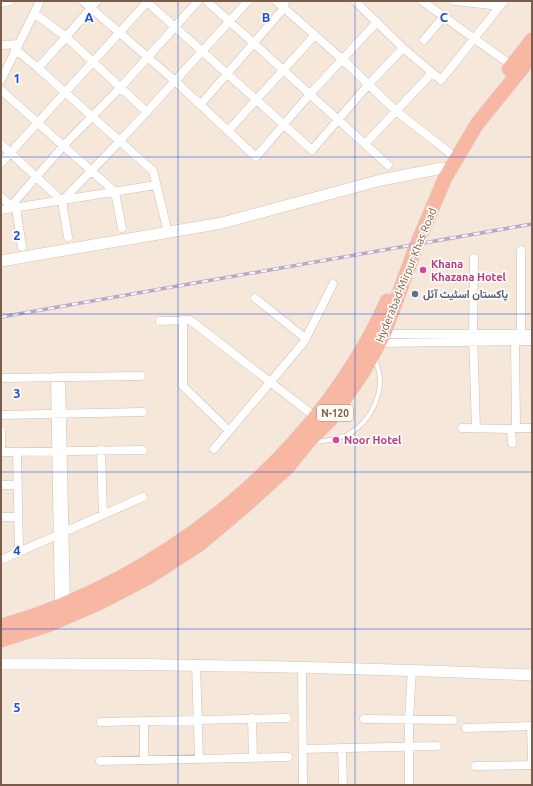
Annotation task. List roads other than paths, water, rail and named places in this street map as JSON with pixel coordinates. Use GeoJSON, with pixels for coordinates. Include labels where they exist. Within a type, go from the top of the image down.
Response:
{"type":"FeatureCollection","features":[{"type":"Feature","properties":{"kind":"highway","name":"Hyderabad-Mirpur Khas Road"},"geometry":{"type":"LineString","coordinates":[[1,626],[39,615],[139,568],[208,522],[270,467],[347,375],[374,331],[412,245],[421,211],[450,153],[469,119],[532,40]]}},
{"type":"Feature","properties":{"kind":"highway","name":"Hyderabad-Mirpur Khas Road"},"geometry":{"type":"LineString","coordinates":[[1,640],[48,625],[99,603],[149,577],[200,544],[288,468],[308,442],[331,419],[363,372],[378,344],[417,244],[445,178],[477,124],[532,56]]}},
{"type":"Feature","properties":{"kind":"main road"},"geometry":{"type":"LineString","coordinates":[[1,261],[222,223],[380,180],[442,168]]}},
{"type":"Feature","properties":{"kind":"main road"},"geometry":{"type":"LineString","coordinates":[[1,664],[196,664],[532,675]]}},
{"type":"Feature","properties":{"kind":"street"},"geometry":{"type":"LineString","coordinates":[[1,2],[9,1]]}},
{"type":"Feature","properties":{"kind":"street"},"geometry":{"type":"LineString","coordinates":[[1,80],[40,1]]}},
{"type":"Feature","properties":{"kind":"street"},"geometry":{"type":"LineString","coordinates":[[83,1],[148,57],[256,157],[310,94],[377,22]]}},
{"type":"Feature","properties":{"kind":"street"},"geometry":{"type":"LineString","coordinates":[[38,68],[97,1]]}},
{"type":"Feature","properties":{"kind":"street"},"geometry":{"type":"LineString","coordinates":[[1,163],[147,1],[312,150],[368,85],[403,48]]}},
{"type":"Feature","properties":{"kind":"street"},"geometry":{"type":"LineString","coordinates":[[13,207],[64,145],[121,87],[198,1]]}},
{"type":"Feature","properties":{"kind":"street"},"geometry":{"type":"LineString","coordinates":[[207,1],[388,164]]}},
{"type":"Feature","properties":{"kind":"street"},"geometry":{"type":"LineString","coordinates":[[62,201],[120,142],[248,1]]}},
{"type":"Feature","properties":{"kind":"street"},"geometry":{"type":"LineString","coordinates":[[276,1],[284,5],[396,111],[450,153]]}},
{"type":"Feature","properties":{"kind":"street"},"geometry":{"type":"LineString","coordinates":[[355,1],[403,48],[441,80],[502,4]]}},
{"type":"Feature","properties":{"kind":"street"},"geometry":{"type":"LineString","coordinates":[[423,1],[511,66]]}},
{"type":"Feature","properties":{"kind":"street"},"geometry":{"type":"LineString","coordinates":[[455,1],[502,4]]}},
{"type":"Feature","properties":{"kind":"street"},"geometry":{"type":"LineString","coordinates":[[200,105],[254,44],[284,5]]}},
{"type":"Feature","properties":{"kind":"street"},"geometry":{"type":"LineString","coordinates":[[34,12],[66,36],[147,112]]}},
{"type":"Feature","properties":{"kind":"street"},"geometry":{"type":"LineString","coordinates":[[424,40],[444,16]]}},
{"type":"Feature","properties":{"kind":"street"},"geometry":{"type":"LineString","coordinates":[[228,131],[315,35]]}},
{"type":"Feature","properties":{"kind":"street"},"geometry":{"type":"LineString","coordinates":[[1,45],[17,47],[65,93],[153,171],[168,233]]}},
{"type":"Feature","properties":{"kind":"street"},"geometry":{"type":"LineString","coordinates":[[366,144],[432,72]]}},
{"type":"Feature","properties":{"kind":"street"},"geometry":{"type":"LineString","coordinates":[[1,90],[115,192],[122,228]]}},
{"type":"Feature","properties":{"kind":"street"},"geometry":{"type":"LineString","coordinates":[[1,144],[62,201],[68,237]]}},
{"type":"Feature","properties":{"kind":"street"},"geometry":{"type":"LineString","coordinates":[[1,210],[13,207],[62,201],[156,184]]}},
{"type":"Feature","properties":{"kind":"street"},"geometry":{"type":"LineString","coordinates":[[1,197],[13,207],[22,247]]}},
{"type":"Feature","properties":{"kind":"street"},"geometry":{"type":"LineString","coordinates":[[512,443],[514,428],[515,341],[521,334],[521,250]]}},
{"type":"Feature","properties":{"kind":"street"},"geometry":{"type":"LineString","coordinates":[[474,258],[473,338],[476,428]]}},
{"type":"Feature","properties":{"kind":"street"},"geometry":{"type":"LineString","coordinates":[[214,449],[306,338],[333,284]]}},
{"type":"Feature","properties":{"kind":"street"},"geometry":{"type":"LineString","coordinates":[[254,298],[306,338]]}},
{"type":"Feature","properties":{"kind":"street"},"geometry":{"type":"LineString","coordinates":[[183,320],[183,386],[229,431]]}},
{"type":"Feature","properties":{"kind":"street"},"geometry":{"type":"LineString","coordinates":[[160,321],[190,320],[314,416]]}},
{"type":"Feature","properties":{"kind":"street"},"geometry":{"type":"LineString","coordinates":[[378,344],[532,334]]}},
{"type":"Feature","properties":{"kind":"street"},"geometry":{"type":"LineString","coordinates":[[473,338],[532,341]]}},
{"type":"Feature","properties":{"kind":"street"},"geometry":{"type":"LineString","coordinates":[[1,378],[141,376]]}},
{"type":"Feature","properties":{"kind":"street"},"geometry":{"type":"LineString","coordinates":[[58,377],[62,605]]}},
{"type":"Feature","properties":{"kind":"street"},"geometry":{"type":"LineString","coordinates":[[1,415],[143,412]]}},
{"type":"Feature","properties":{"kind":"street"},"geometry":{"type":"LineString","coordinates":[[462,428],[532,428]]}},
{"type":"Feature","properties":{"kind":"street"},"geometry":{"type":"LineString","coordinates":[[1,431],[1,452],[143,450]]}},
{"type":"Feature","properties":{"kind":"street"},"geometry":{"type":"LineString","coordinates":[[101,450],[103,515]]}},
{"type":"Feature","properties":{"kind":"street"},"geometry":{"type":"LineString","coordinates":[[17,452],[19,552]]}},
{"type":"Feature","properties":{"kind":"street"},"geometry":{"type":"LineString","coordinates":[[1,485],[18,485]]}},
{"type":"Feature","properties":{"kind":"street"},"geometry":{"type":"LineString","coordinates":[[1,560],[143,497]]}},
{"type":"Feature","properties":{"kind":"street"},"geometry":{"type":"LineString","coordinates":[[1,517],[18,517]]}},
{"type":"Feature","properties":{"kind":"street"},"geometry":{"type":"LineString","coordinates":[[196,664],[199,759]]}},
{"type":"Feature","properties":{"kind":"street"},"geometry":{"type":"LineString","coordinates":[[302,667],[303,785]]}},
{"type":"Feature","properties":{"kind":"street"},"geometry":{"type":"LineString","coordinates":[[410,785],[408,720],[412,670]]}},
{"type":"Feature","properties":{"kind":"street"},"geometry":{"type":"LineString","coordinates":[[252,718],[253,758]]}},
{"type":"Feature","properties":{"kind":"street"},"geometry":{"type":"LineString","coordinates":[[101,722],[287,718]]}},
{"type":"Feature","properties":{"kind":"street"},"geometry":{"type":"LineString","coordinates":[[364,719],[453,720]]}},
{"type":"Feature","properties":{"kind":"street"},"geometry":{"type":"LineString","coordinates":[[144,721],[144,760]]}},
{"type":"Feature","properties":{"kind":"street"},"geometry":{"type":"LineString","coordinates":[[466,728],[532,726],[532,759]]}},
{"type":"Feature","properties":{"kind":"street"},"geometry":{"type":"LineString","coordinates":[[303,749],[437,746]]}},
{"type":"Feature","properties":{"kind":"street"},"geometry":{"type":"LineString","coordinates":[[342,748],[343,785]]}},
{"type":"Feature","properties":{"kind":"street"},"geometry":{"type":"LineString","coordinates":[[100,761],[288,757]]}},
{"type":"Feature","properties":{"kind":"street"},"geometry":{"type":"LineString","coordinates":[[476,766],[532,765]]}},
{"type":"Feature","properties":{"kind":"lane"},"geometry":{"type":"LineString","coordinates":[[308,442],[328,441],[347,435],[363,423],[374,406],[380,387],[378,344]]}},
{"type":"Feature","properties":{"kind":"railway"},"geometry":{"type":"LineString","coordinates":[[1,317],[532,224]]}},
{"type":"Feature","properties":{"kind":"place","name":"Khana Khazana Hotel"},"geometry":{"type":"Point","coordinates":[423,270]}},
{"type":"Feature","properties":{"kind":"place","name":"پاکستان اسٹیٹ آئل"},"geometry":{"type":"Point","coordinates":[415,294]}},
{"type":"Feature","properties":{"kind":"place","name":"Noor Hotel"},"geometry":{"type":"Point","coordinates":[336,440]}}]}
